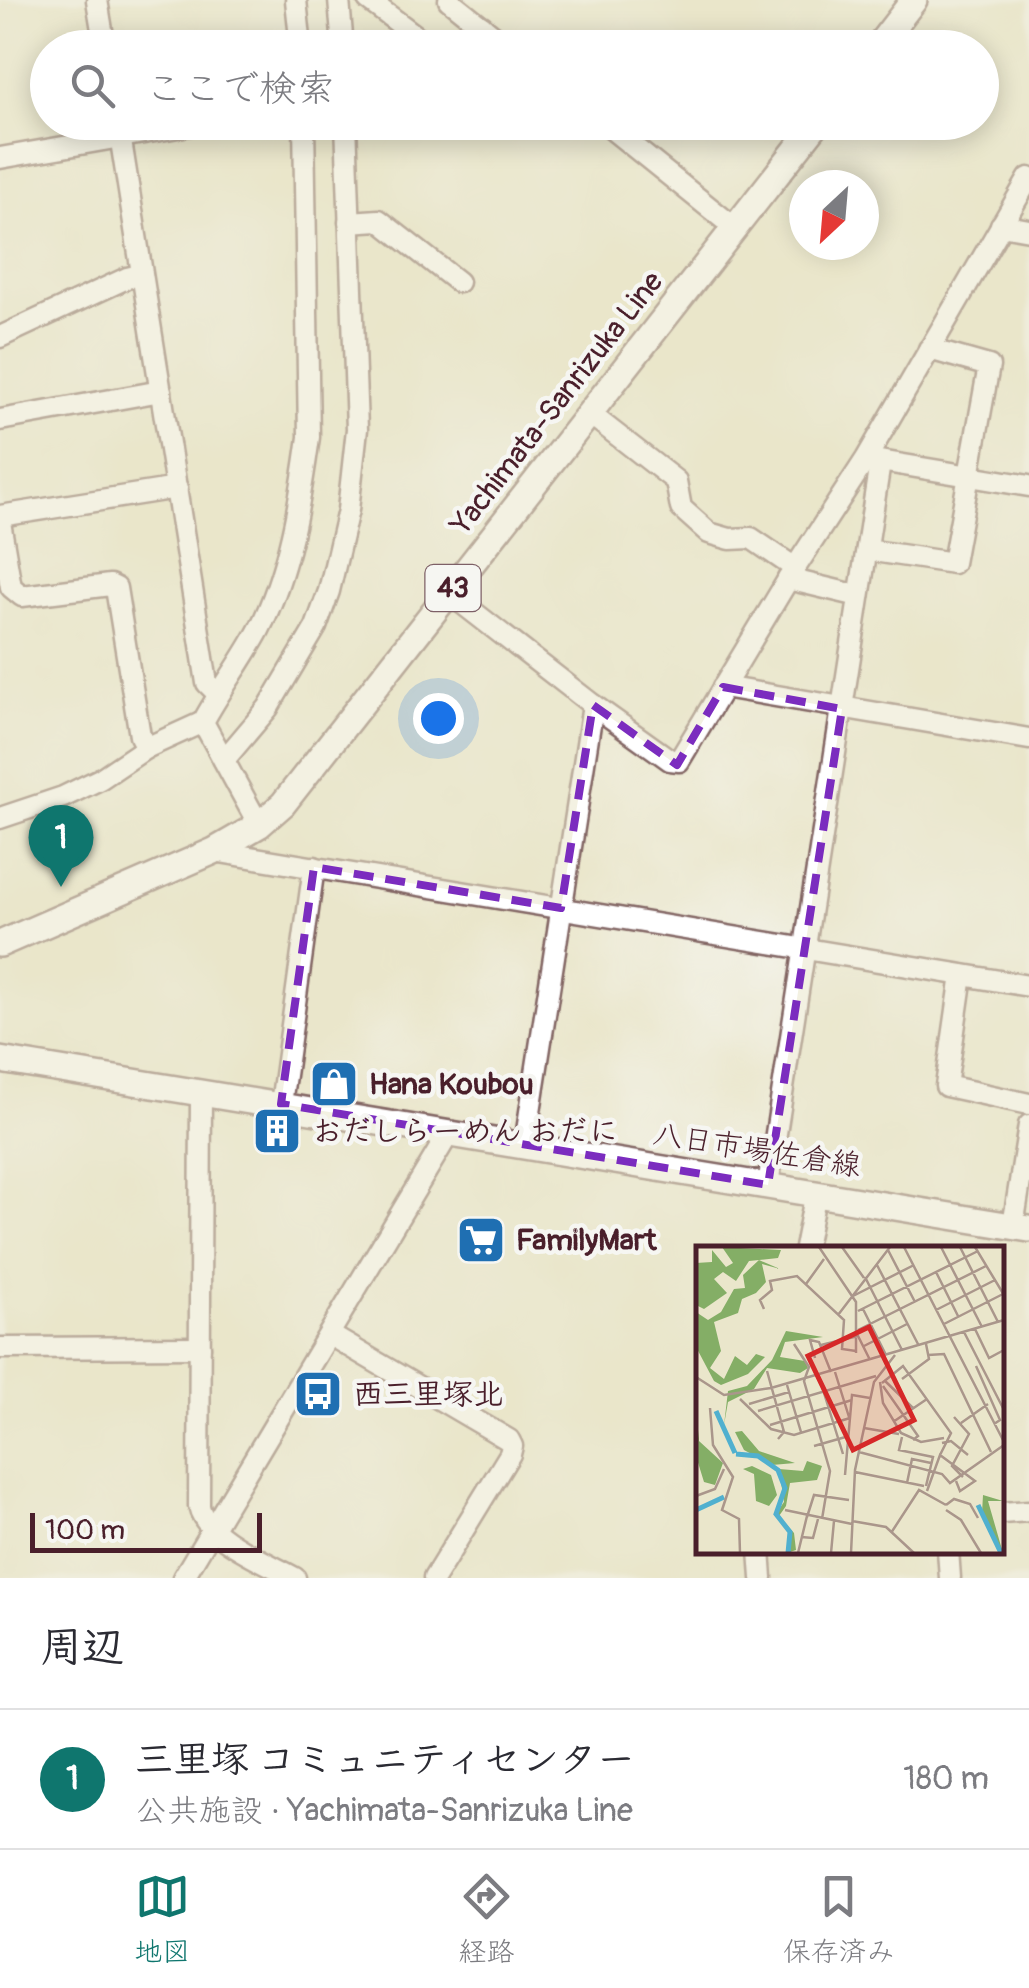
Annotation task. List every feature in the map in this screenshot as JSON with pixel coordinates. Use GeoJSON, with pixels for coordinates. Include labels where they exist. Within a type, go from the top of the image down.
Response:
{"type":"FeatureCollection","features":[{"type":"Feature","properties":{"kind":"main road"},"geometry":{"type":"LineString","coordinates":[[891,30],[914,0]]}},
{"type":"Feature","properties":{"kind":"main road","name":"Yachimata-Sanrizuka Line"},"geometry":{"type":"LineString","coordinates":[[0,944],[214,851],[259,825],[301,783],[804,140]]}},
{"type":"Feature","properties":{"kind":"main road","name":"八日市場佐倉線"},"geometry":{"type":"LineString","coordinates":[[0,1060],[1021,1227]]}},
{"type":"Feature","properties":{"kind":"street"},"geometry":{"type":"LineString","coordinates":[[97,0],[102,30]]}},
{"type":"Feature","properties":{"kind":"street"},"geometry":{"type":"LineString","coordinates":[[296,0],[299,30]]}},
{"type":"Feature","properties":{"kind":"street"},"geometry":{"type":"LineString","coordinates":[[339,0],[342,30]]}},
{"type":"Feature","properties":{"kind":"street"},"geometry":{"type":"LineString","coordinates":[[368,0],[408,30]]}},
{"type":"Feature","properties":{"kind":"street"},"geometry":{"type":"LineString","coordinates":[[449,0],[487,30]]}},
{"type":"Feature","properties":{"kind":"street"},"geometry":{"type":"LineString","coordinates":[[479,30],[482,26]]}},
{"type":"Feature","properties":{"kind":"street"},"geometry":{"type":"LineString","coordinates":[[0,158],[74,140]]}},
{"type":"Feature","properties":{"kind":"street"},"geometry":{"type":"LineString","coordinates":[[121,140],[207,683],[218,694]]}},
{"type":"Feature","properties":{"kind":"street"},"geometry":{"type":"LineString","coordinates":[[0,818],[63,797],[146,748],[203,722],[252,642],[272,599],[303,483],[308,438],[304,140]]}},
{"type":"Feature","properties":{"kind":"street"},"geometry":{"type":"LineString","coordinates":[[224,760],[268,708],[316,627],[348,510],[357,429],[347,140]]}},
{"type":"Feature","properties":{"kind":"street"},"geometry":{"type":"LineString","coordinates":[[625,140],[736,229]]}},
{"type":"Feature","properties":{"kind":"street"},"geometry":{"type":"LineString","coordinates":[[449,593],[593,705],[670,760],[679,762],[791,574],[873,461],[929,348],[1029,178]]}},
{"type":"Feature","properties":{"kind":"street"},"geometry":{"type":"LineString","coordinates":[[349,222],[378,220],[458,282]]}},
{"type":"Feature","properties":{"kind":"street"},"geometry":{"type":"LineString","coordinates":[[1001,225],[1029,230]]}},
{"type":"Feature","properties":{"kind":"street"},"geometry":{"type":"LineString","coordinates":[[0,336],[140,275]]}},
{"type":"Feature","properties":{"kind":"street"},"geometry":{"type":"LineString","coordinates":[[867,550],[953,564],[989,366],[929,348]]}},
{"type":"Feature","properties":{"kind":"street"},"geometry":{"type":"LineString","coordinates":[[0,420],[160,392]]}},
{"type":"Feature","properties":{"kind":"street"},"geometry":{"type":"LineString","coordinates":[[590,414],[676,480],[682,508],[710,533],[730,539],[750,538],[791,574],[859,596]]}},
{"type":"Feature","properties":{"kind":"street"},"geometry":{"type":"LineString","coordinates":[[873,461],[1029,486]]}},
{"type":"Feature","properties":{"kind":"street"},"geometry":{"type":"LineString","coordinates":[[768,1185],[867,550],[873,461]]}},
{"type":"Feature","properties":{"kind":"street"},"geometry":{"type":"LineString","coordinates":[[146,748],[140,736],[116,588],[110,585],[16,594],[11,587],[0,519],[176,488]]}},
{"type":"Feature","properties":{"kind":"street"},"geometry":{"type":"LineString","coordinates":[[723,688],[1029,739]]}},
{"type":"Feature","properties":{"kind":"street"},"geometry":{"type":"LineString","coordinates":[[525,1144],[593,705]]}},
{"type":"Feature","properties":{"kind":"street"},"geometry":{"type":"LineString","coordinates":[[203,722],[259,825]]}},
{"type":"Feature","properties":{"kind":"street"},"geometry":{"type":"LineString","coordinates":[[214,851],[1029,986]]}},
{"type":"Feature","properties":{"kind":"street"},"geometry":{"type":"LineString","coordinates":[[281,1104],[314,868]]}},
{"type":"Feature","properties":{"kind":"street"},"geometry":{"type":"LineString","coordinates":[[962,974],[946,1086],[1029,1104]]}},
{"type":"Feature","properties":{"kind":"street"},"geometry":{"type":"LineString","coordinates":[[201,1092],[199,1506],[212,1531],[295,1578]]}},
{"type":"Feature","properties":{"kind":"street"},"geometry":{"type":"LineString","coordinates":[[1021,1227],[1029,1125]]}},
{"type":"Feature","properties":{"kind":"street"},"geometry":{"type":"LineString","coordinates":[[183,1578],[449,1133]]}},
{"type":"Feature","properties":{"kind":"street"},"geometry":{"type":"LineString","coordinates":[[805,1246],[816,1192]]}},
{"type":"Feature","properties":{"kind":"street"},"geometry":{"type":"LineString","coordinates":[[330,1335],[509,1440],[512,1446],[434,1578]]}},
{"type":"Feature","properties":{"kind":"street"},"geometry":{"type":"LineString","coordinates":[[0,1348],[200,1347]]}},
{"type":"Feature","properties":{"kind":"street"},"geometry":{"type":"LineString","coordinates":[[1004,1513],[1029,1511]]}},
{"type":"Feature","properties":{"kind":"street"},"geometry":{"type":"LineString","coordinates":[[760,1553],[762,1578]]}},
{"type":"Feature","properties":{"kind":"street"},"geometry":{"type":"LineString","coordinates":[[948,1553],[950,1578]]}},
{"type":"Feature","properties":{"kind":"highlighted area"},"geometry":{"type":"Polygon","coordinates":[[[723,687],[842,709],[768,1185],[281,1104],[314,867],[561,908],[593,705],[677,765],[723,687]]]}},
{"type":"Feature","properties":{"kind":"place","name":"三里塚 コミュニティセンター"},"geometry":{"type":"Point","coordinates":[61,887]}},
{"type":"Feature","properties":{"kind":"place","name":"Hana Koubou"},"geometry":{"type":"Point","coordinates":[334,1084]}},
{"type":"Feature","properties":{"kind":"place","name":"おだしらーめん おだに"},"geometry":{"type":"Point","coordinates":[277,1131]}},
{"type":"Feature","properties":{"kind":"place","name":"FamilyMart"},"geometry":{"type":"Point","coordinates":[481,1240]}},
{"type":"Feature","properties":{"kind":"place","name":"西三里塚北"},"geometry":{"type":"Point","coordinates":[318,1394]}}]}
